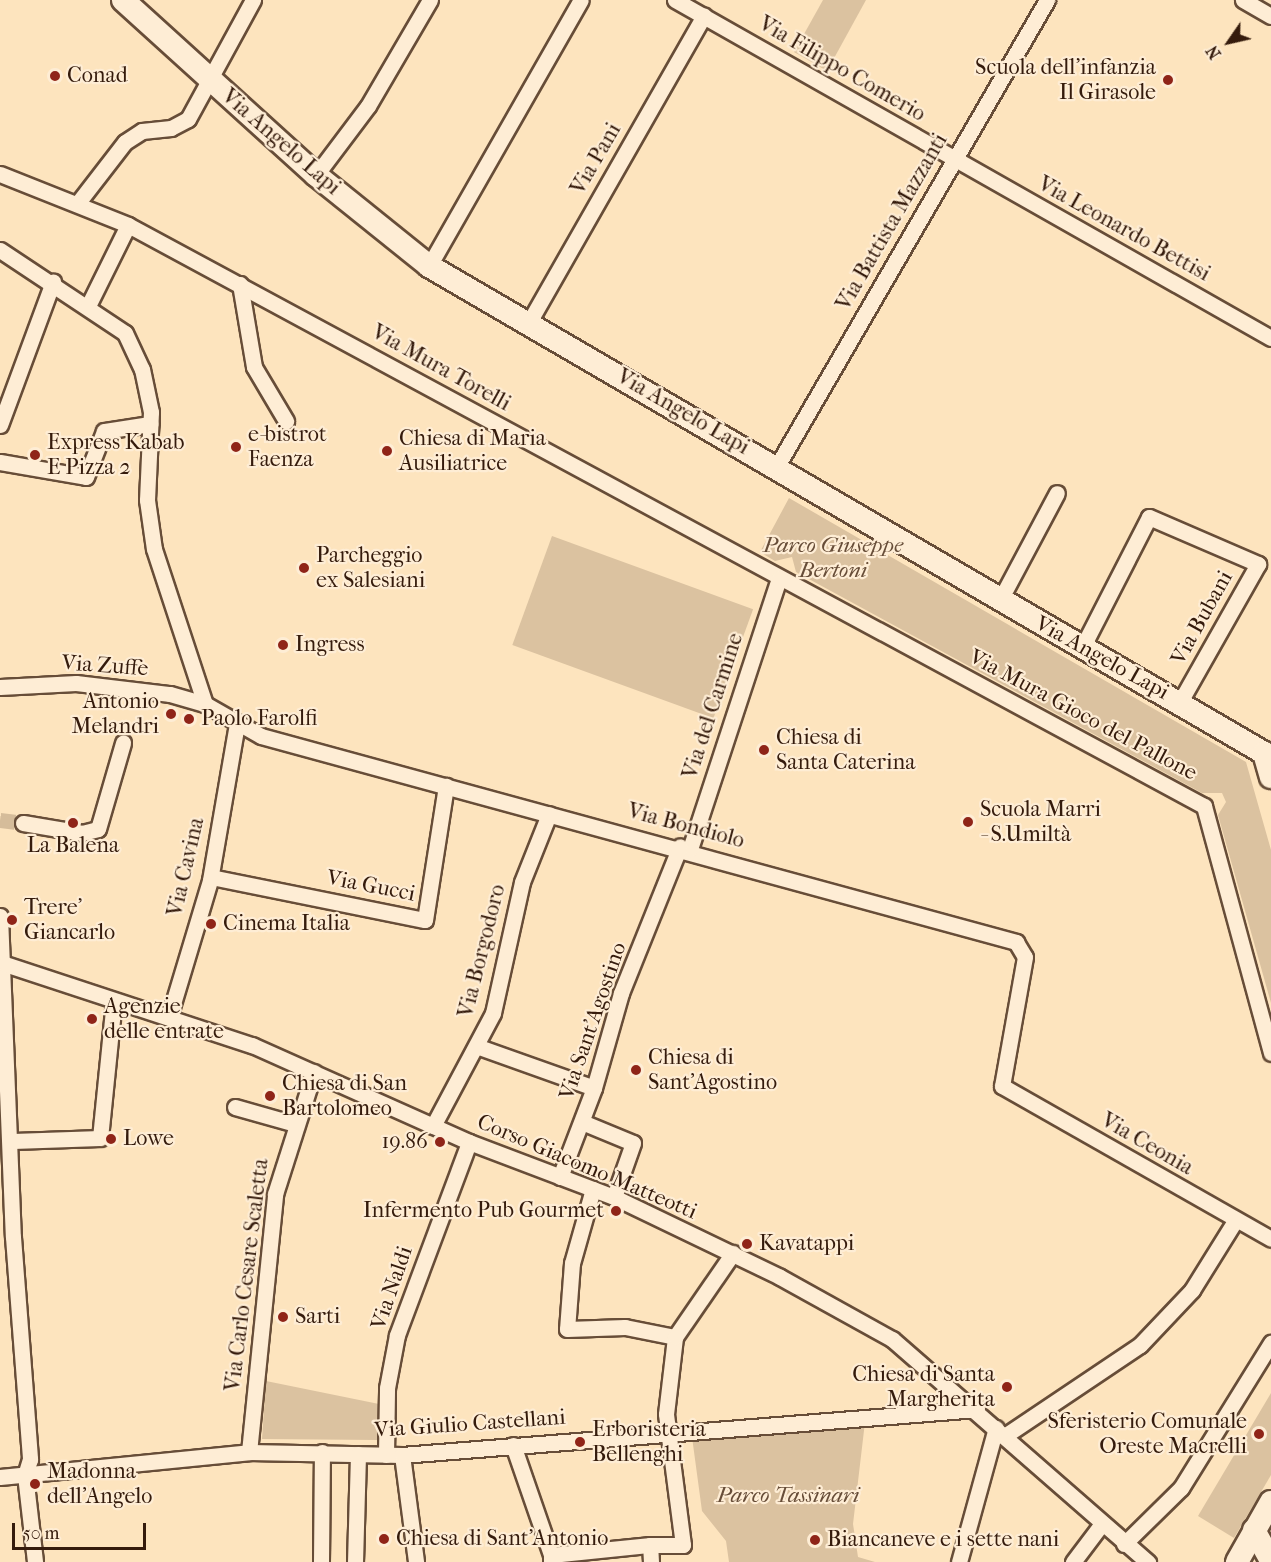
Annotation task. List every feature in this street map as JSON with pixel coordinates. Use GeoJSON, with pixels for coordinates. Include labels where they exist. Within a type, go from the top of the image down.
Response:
{"type":"FeatureCollection","features":[{"type":"Feature","properties":{"kind":"street","name":"Via Angelo Lapi"},"geometry":{"type":"LineString","coordinates":[[123,0],[316,175],[429,266],[777,466],[1082,648],[1268,748],[1271,777]]}},
{"type":"Feature","properties":{"kind":"street"},"geometry":{"type":"LineString","coordinates":[[77,204],[125,142],[141,131],[171,128],[188,119],[212,81],[253,0]]}},
{"type":"Feature","properties":{"kind":"street"},"geometry":{"type":"LineString","coordinates":[[316,175],[368,106],[430,0]]}},
{"type":"Feature","properties":{"kind":"street"},"geometry":{"type":"LineString","coordinates":[[429,266],[582,0]]}},
{"type":"Feature","properties":{"kind":"street","name":"Via Filippo Comerio"},"geometry":{"type":"LineString","coordinates":[[675,0],[956,159]]}},
{"type":"Feature","properties":{"kind":"street","name":"Via Battista Mazzanti"},"geometry":{"type":"LineString","coordinates":[[777,466],[1047,0]]}},
{"type":"Feature","properties":{"kind":"street"},"geometry":{"type":"LineString","coordinates":[[1243,0],[1271,16]]}},
{"type":"Feature","properties":{"kind":"street","name":"Via Pani"},"geometry":{"type":"LineString","coordinates":[[528,324],[704,16]]}},
{"type":"Feature","properties":{"kind":"street","name":"Via Leonardo Bettisi"},"geometry":{"type":"LineString","coordinates":[[956,159],[1271,338]]}},
{"type":"Feature","properties":{"kind":"street","name":"Via Mura Torelli"},"geometry":{"type":"LineString","coordinates":[[0,174],[128,225],[779,578]]}},
{"type":"Feature","properties":{"kind":"street"},"geometry":{"type":"LineString","coordinates":[[88,306],[128,225]]}},
{"type":"Feature","properties":{"kind":"street"},"geometry":{"type":"LineString","coordinates":[[0,250],[53,282],[125,333],[142,369],[150,424],[147,500],[154,549],[205,704]]}},
{"type":"Feature","properties":{"kind":"street"},"geometry":{"type":"LineString","coordinates":[[0,425],[53,282]]}},
{"type":"Feature","properties":{"kind":"street"},"geometry":{"type":"LineString","coordinates":[[240,284],[254,367],[286,421]]}},
{"type":"Feature","properties":{"kind":"street"},"geometry":{"type":"LineString","coordinates":[[0,462],[86,477],[104,431],[150,424]]}},
{"type":"Feature","properties":{"kind":"street"},"geometry":{"type":"LineString","coordinates":[[1000,600],[1057,493]]}},
{"type":"Feature","properties":{"kind":"street","name":"Via Bubani"},"geometry":{"type":"LineString","coordinates":[[1082,648],[1149,518],[1264,567],[1180,702]]}},
{"type":"Feature","properties":{"kind":"street","name":"Via del Carmine"},"geometry":{"type":"LineString","coordinates":[[685,848],[779,578]]}},
{"type":"Feature","properties":{"kind":"street","name":"Via Mura Gioco del Pallone"},"geometry":{"type":"LineString","coordinates":[[779,578],[1204,806],[1271,1053]]}},
{"type":"Feature","properties":{"kind":"street","name":"Via Zuffe"},"geometry":{"type":"LineString","coordinates":[[0,687],[76,683],[205,704]]}},
{"type":"Feature","properties":{"kind":"street","name":"Via Bondiolo"},"geometry":{"type":"LineString","coordinates":[[205,704],[261,736],[549,814],[685,848],[1016,942],[1025,957],[1002,1086]]}},
{"type":"Feature","properties":{"kind":"street","name":"Via Cavina"},"geometry":{"type":"LineString","coordinates":[[169,1017],[211,877],[237,723]]}},
{"type":"Feature","properties":{"kind":"street"},"geometry":{"type":"LineString","coordinates":[[23,823],[82,833],[98,829],[123,743]]}},
{"type":"Feature","properties":{"kind":"street","name":"Via Gucci"},"geometry":{"type":"LineString","coordinates":[[211,877],[425,920],[446,786]]}},
{"type":"Feature","properties":{"kind":"street","name":"Via Borgodoro"},"geometry":{"type":"LineString","coordinates":[[434,1126],[479,1047],[493,1013],[522,882],[549,814]]}},
{"type":"Feature","properties":{"kind":"street","name":"Via Sant'Agostino"},"geometry":{"type":"LineString","coordinates":[[560,1177],[594,1088],[638,956],[685,848]]}},
{"type":"Feature","properties":{"kind":"street"},"geometry":{"type":"LineString","coordinates":[[0,916],[5,964],[13,1141],[7,1159],[7,1237],[30,1459],[25,1475],[35,1562]]}},
{"type":"Feature","properties":{"kind":"street","name":"Corso Giacomo Matteotti"},"geometry":{"type":"LineString","coordinates":[[5,964],[169,1017],[314,1072],[469,1142],[614,1197],[733,1253],[892,1339],[977,1409],[1135,1555]]}},
{"type":"Feature","properties":{"kind":"street"},"geometry":{"type":"LineString","coordinates":[[13,1141],[100,1138],[114,1001]]}},
{"type":"Feature","properties":{"kind":"street"},"geometry":{"type":"LineString","coordinates":[[479,1047],[594,1088]]}},
{"type":"Feature","properties":{"kind":"street","name":"Via Carlo Cesare Scaletta"},"geometry":{"type":"LineString","coordinates":[[249,1452],[276,1194],[295,1124],[314,1072]]}},
{"type":"Feature","properties":{"kind":"street","name":"Via Ceonia"},"geometry":{"type":"LineString","coordinates":[[1002,1086],[1235,1221],[1271,1239]]}},
{"type":"Feature","properties":{"kind":"street"},"geometry":{"type":"LineString","coordinates":[[235,1107],[295,1124]]}},
{"type":"Feature","properties":{"kind":"street"},"geometry":{"type":"LineString","coordinates":[[582,1122],[633,1143],[614,1197]]}},
{"type":"Feature","properties":{"kind":"street","name":"Via Naldi"},"geometry":{"type":"LineString","coordinates":[[416,1562],[394,1455],[387,1388],[397,1335],[469,1142]]}},
{"type":"Feature","properties":{"kind":"street"},"geometry":{"type":"LineString","coordinates":[[592,1189],[572,1263],[567,1329],[625,1327],[675,1337]]}},
{"type":"Feature","properties":{"kind":"street"},"geometry":{"type":"LineString","coordinates":[[959,1562],[1001,1431],[1140,1345],[1192,1290],[1235,1221]]}},
{"type":"Feature","properties":{"kind":"street"},"geometry":{"type":"LineString","coordinates":[[513,1445],[551,1558],[650,1545],[683,1545],[671,1432],[666,1414],[675,1337],[733,1253]]}},
{"type":"Feature","properties":{"kind":"street"},"geometry":{"type":"LineString","coordinates":[[1135,1555],[1181,1488],[1271,1343]]}},
{"type":"Feature","properties":{"kind":"street","name":"Via Giulio Castellani"},"geometry":{"type":"LineString","coordinates":[[0,1477],[249,1452],[394,1455],[977,1409]]}},
{"type":"Feature","properties":{"kind":"street"},"geometry":{"type":"LineString","coordinates":[[321,1562],[322,1452]]}},
{"type":"Feature","properties":{"kind":"street"},"geometry":{"type":"LineString","coordinates":[[355,1562],[358,1454]]}},
{"type":"Feature","properties":{"kind":"street"},"geometry":{"type":"LineString","coordinates":[[1237,1562],[1271,1502]]}},
{"type":"Feature","properties":{"kind":"street"},"geometry":{"type":"LineString","coordinates":[[1072,1562],[1101,1525]]}},
{"type":"Feature","properties":{"kind":"street"},"geometry":{"type":"LineString","coordinates":[[1254,1530],[1271,1562]]}},
{"type":"Feature","properties":{"kind":"street"},"geometry":{"type":"LineString","coordinates":[[650,1545],[651,1562]]}},
{"type":"Feature","properties":{"kind":"green space"},"geometry":{"type":"Polygon","coordinates":[[[823,0],[866,0],[827,71],[794,52],[823,0]]]}},
{"type":"Feature","properties":{"kind":"green space","name":"Parco Giuseppe Bertoni"},"geometry":{"type":"Polygon","coordinates":[[[789,498],[1246,762],[1271,850],[1271,1003],[1218,815],[1226,802],[1222,793],[1202,793],[796,572],[792,557],[775,561],[760,552],[789,498]]]}},
{"type":"Feature","properties":{"kind":"green space"},"geometry":{"type":"Polygon","coordinates":[[[552,536],[753,609],[713,718],[512,645],[552,536]]]}},
{"type":"Feature","properties":{"kind":"green space"},"geometry":{"type":"Polygon","coordinates":[[[266,1381],[379,1404],[378,1440],[262,1439],[266,1381]]]}},
{"type":"Feature","properties":{"kind":"green space","name":"Sferisterio Comunale Oreste Macrelli"},"geometry":{"type":"Polygon","coordinates":[[[1271,1393],[1271,1475],[1234,1538],[1198,1516],[1271,1393]]]}},
{"type":"Feature","properties":{"kind":"green space","name":"Parco Tassinari"},"geometry":{"type":"Polygon","coordinates":[[[865,1422],[853,1524],[858,1557],[875,1562],[729,1562],[726,1541],[702,1511],[692,1437],[865,1422]]]}},
{"type":"Feature","properties":{"kind":"tunnel"},"geometry":{"type":"LineString","coordinates":[[0,820],[23,823]]}},
{"type":"Feature","properties":{"kind":"place","name":"Conad"},"geometry":{"type":"Point","coordinates":[55,76]}},
{"type":"Feature","properties":{"kind":"place","name":"Scuola dell'infanzia Il Girasole"},"geometry":{"type":"Point","coordinates":[1168,80]}},
{"type":"Feature","properties":{"kind":"place","name":"e-bistrot Faenza"},"geometry":{"type":"Point","coordinates":[236,447]}},
{"type":"Feature","properties":{"kind":"place","name":"Chiesa di Maria Ausiliatrice"},"geometry":{"type":"Point","coordinates":[387,451]}},
{"type":"Feature","properties":{"kind":"place","name":"Express Kabab E Pizza 2"},"geometry":{"type":"Point","coordinates":[35,455]}},
{"type":"Feature","properties":{"kind":"place","name":"Parcheggio ex Salesiani"},"geometry":{"type":"Point","coordinates":[304,568]}},
{"type":"Feature","properties":{"kind":"place","name":"Ingress"},"geometry":{"type":"Point","coordinates":[283,645]}},
{"type":"Feature","properties":{"kind":"place","name":"Antonio Melandri"},"geometry":{"type":"Point","coordinates":[171,714]}},
{"type":"Feature","properties":{"kind":"place","name":"Paolo Farolfi"},"geometry":{"type":"Point","coordinates":[189,719]}},
{"type":"Feature","properties":{"kind":"place","name":"Chiesa di Santa Caterina"},"geometry":{"type":"Point","coordinates":[764,750]}},
{"type":"Feature","properties":{"kind":"place","name":"Scuola Marri - S.Umiltà"},"geometry":{"type":"Point","coordinates":[968,822]}},
{"type":"Feature","properties":{"kind":"place","name":"La Balena"},"geometry":{"type":"Point","coordinates":[73,823]}},
{"type":"Feature","properties":{"kind":"place","name":"Trere' Giancarlo"},"geometry":{"type":"Point","coordinates":[12,920]}},
{"type":"Feature","properties":{"kind":"place","name":"Cinema Italia"},"geometry":{"type":"Point","coordinates":[211,924]}},
{"type":"Feature","properties":{"kind":"place","name":"Agenzie delle entrate"},"geometry":{"type":"Point","coordinates":[92,1019]}},
{"type":"Feature","properties":{"kind":"place","name":"Chiesa di Sant'Agostino"},"geometry":{"type":"Point","coordinates":[636,1070]}},
{"type":"Feature","properties":{"kind":"place","name":"Chiesa di San Bartolomeo"},"geometry":{"type":"Point","coordinates":[270,1096]}},
{"type":"Feature","properties":{"kind":"place","name":"Lowe"},"geometry":{"type":"Point","coordinates":[111,1139]}},
{"type":"Feature","properties":{"kind":"place","name":"19.86"},"geometry":{"type":"Point","coordinates":[440,1142]}},
{"type":"Feature","properties":{"kind":"place","name":"Infermento Pub Gourmet"},"geometry":{"type":"Point","coordinates":[616,1211]}},
{"type":"Feature","properties":{"kind":"place","name":"Kavatappi"},"geometry":{"type":"Point","coordinates":[747,1244]}},
{"type":"Feature","properties":{"kind":"place","name":"Sarti"},"geometry":{"type":"Point","coordinates":[283,1317]}},
{"type":"Feature","properties":{"kind":"place","name":"Chiesa di Santa Margherita"},"geometry":{"type":"Point","coordinates":[1007,1387]}},
{"type":"Feature","properties":{"kind":"place","name":"Sferisterio Comunale Oreste Macrelli"},"geometry":{"type":"Point","coordinates":[1259,1434]}},
{"type":"Feature","properties":{"kind":"place","name":"Erboristeria Bellenghi"},"geometry":{"type":"Point","coordinates":[580,1442]}},
{"type":"Feature","properties":{"kind":"place","name":"Madonna dell'Angelo"},"geometry":{"type":"Point","coordinates":[35,1484]}},
{"type":"Feature","properties":{"kind":"place","name":"Chiesa di Sant'Antonio"},"geometry":{"type":"Point","coordinates":[384,1539]}},
{"type":"Feature","properties":{"kind":"place","name":"Biancaneve e i sette nani"},"geometry":{"type":"Point","coordinates":[815,1540]}}]}
